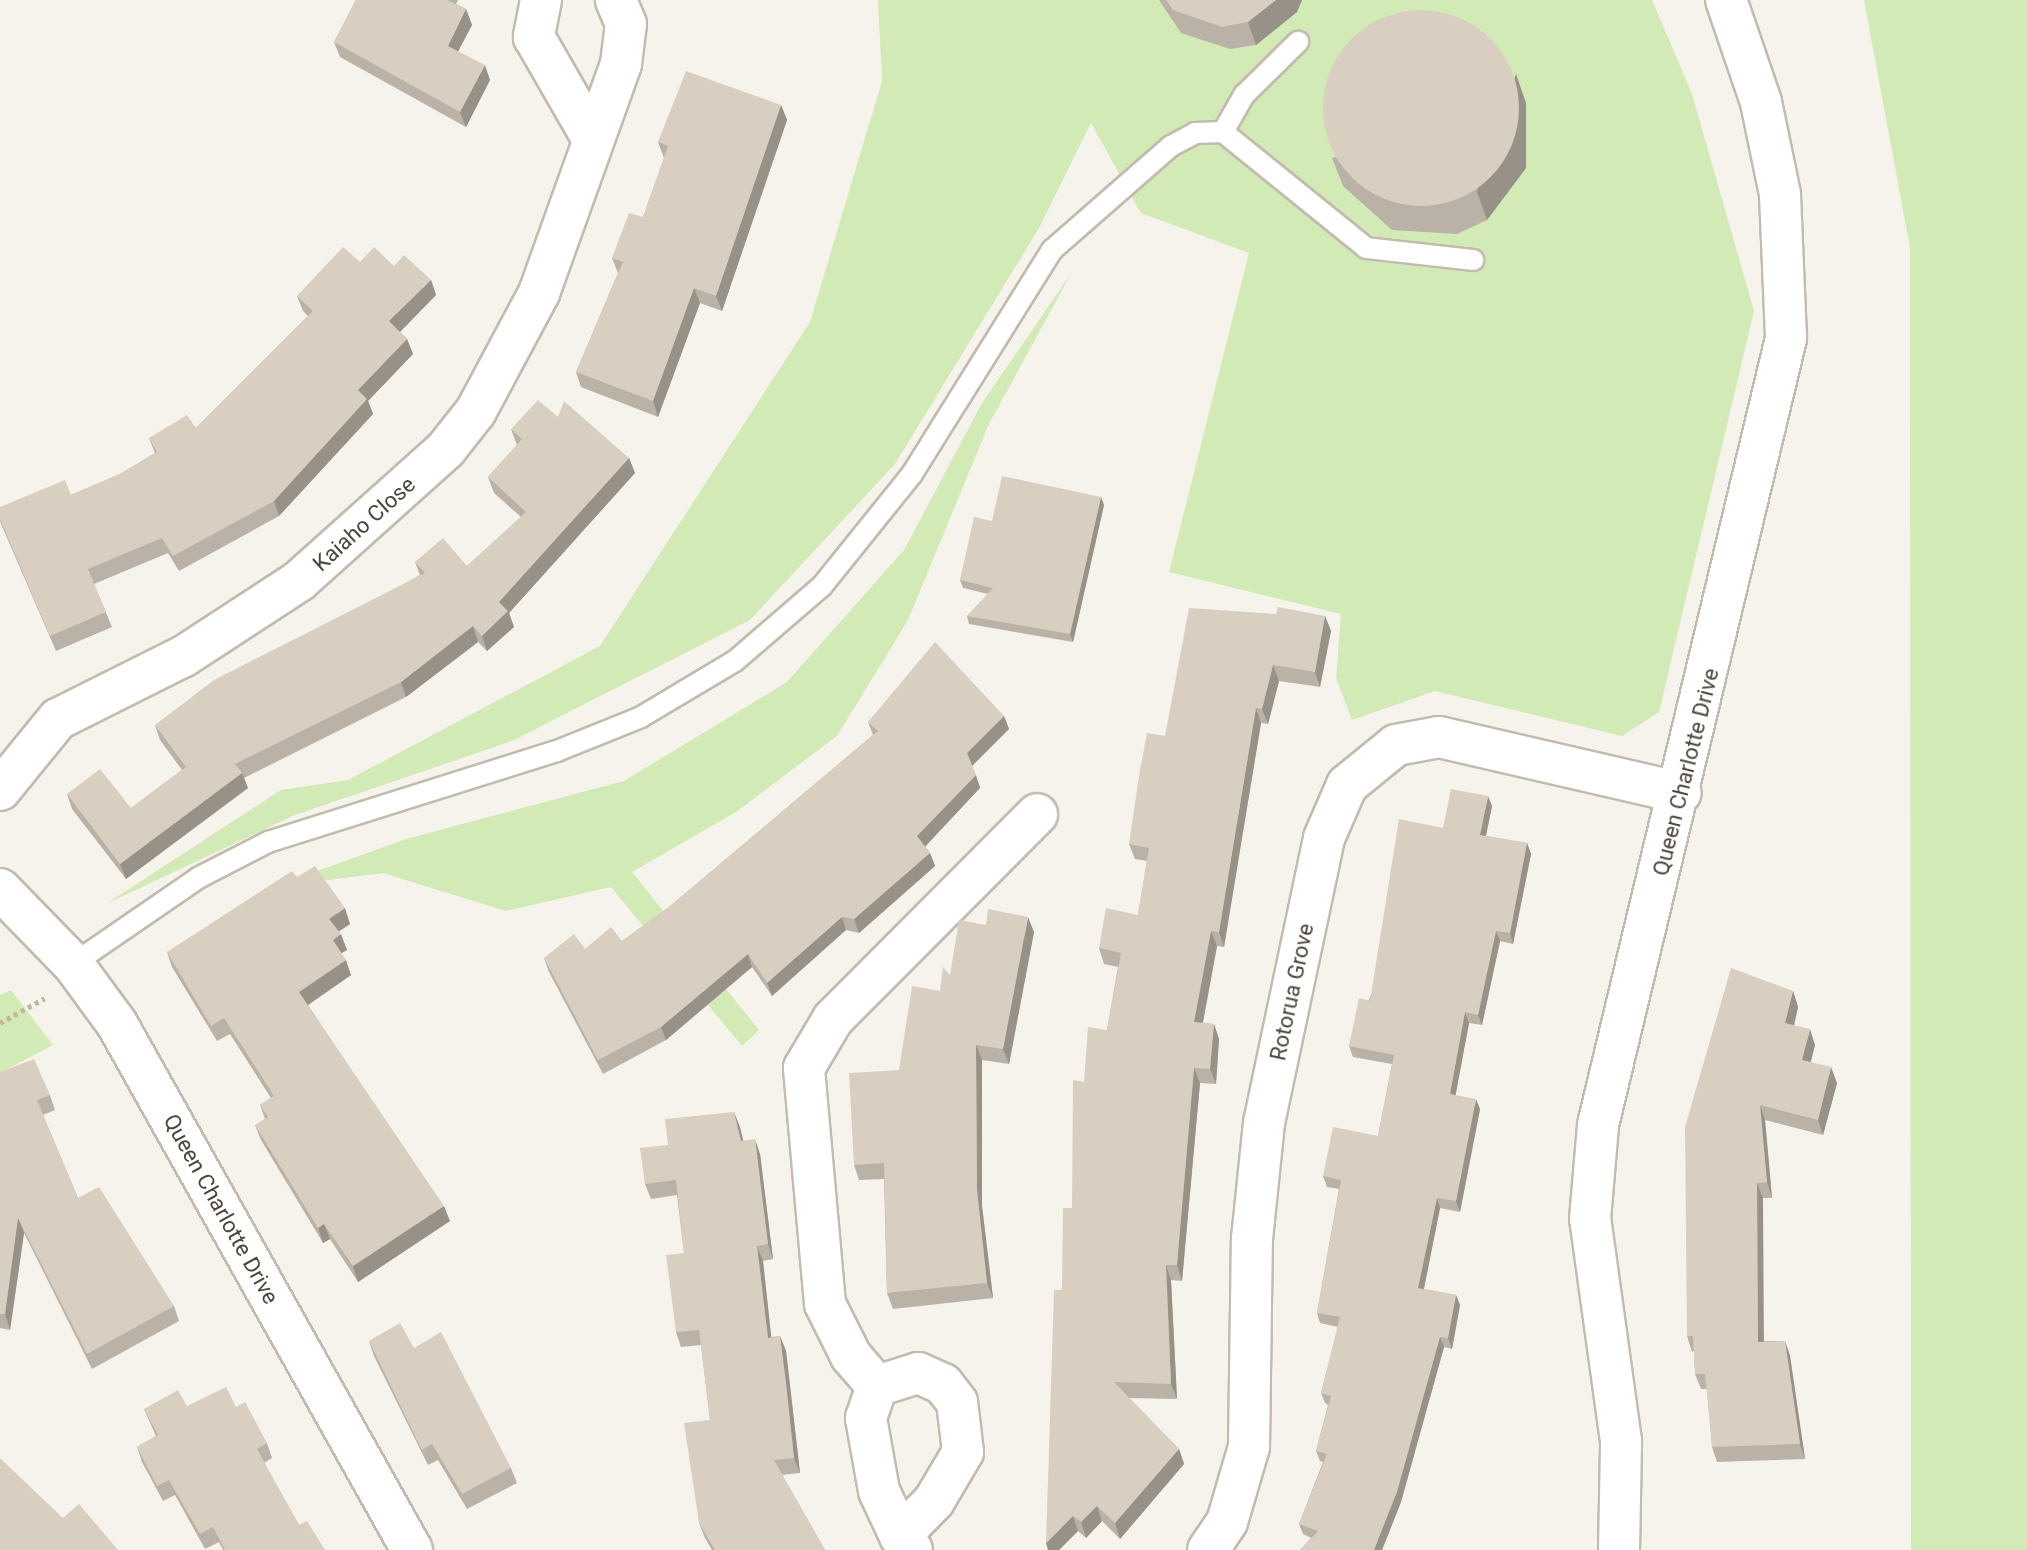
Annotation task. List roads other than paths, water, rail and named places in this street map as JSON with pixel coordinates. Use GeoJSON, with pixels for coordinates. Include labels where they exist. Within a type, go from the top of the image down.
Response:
{"type":"FeatureCollection","features":[{"type":"Feature","properties":{"kind":"street"},"geometry":{"type":"LineString","coordinates":[[541,0],[534,37],[592,138]]}},
{"type":"Feature","properties":{"kind":"street","name":"Kaiaho Close"},"geometry":{"type":"LineString","coordinates":[[0,790],[58,719],[184,656],[299,581],[446,449],[521,333],[621,64],[626,24],[616,0]]}},
{"type":"Feature","properties":{"kind":"street","name":"Queen Charlotte Drive"},"geometry":{"type":"LineString","coordinates":[[1619,1550],[1621,1441],[1594,1276],[1592,1172],[1606,1088],[1681,793],[1786,338],[1780,194],[1761,102],[1726,0]]}},
{"type":"Feature","properties":{"kind":"street","name":"Rotorua Grove"},"geometry":{"type":"LineString","coordinates":[[1208,1550],[1232,1510],[1249,1447],[1252,1239],[1264,1123],[1324,838],[1347,785],[1396,745],[1439,737],[1681,793]]}},
{"type":"Feature","properties":{"kind":"street"},"geometry":{"type":"LineString","coordinates":[[877,1386],[851,1356],[825,1304],[804,1068],[833,1019],[1037,814]]}},
{"type":"Feature","properties":{"kind":"street","name":"Queen Charlotte Drive"},"geometry":{"type":"LineString","coordinates":[[0,889],[73,964],[143,1068],[412,1550]]}},
{"type":"Feature","properties":{"kind":"street"},"geometry":{"type":"LineString","coordinates":[[918,1373],[943,1384],[957,1402],[964,1432],[950,1479],[906,1543],[868,1446],[868,1401],[877,1386],[918,1373]]}},
{"type":"Feature","properties":{"kind":"lane"},"geometry":{"type":"LineString","coordinates":[[1223,132],[1244,95],[1298,42]]}},
{"type":"Feature","properties":{"kind":"lane"},"geometry":{"type":"LineString","coordinates":[[73,964],[198,878],[268,842],[557,751],[641,717],[735,661],[822,586],[912,474],[1052,250],[1171,146],[1195,133],[1223,132],[1366,248],[1473,260]]}}]}
